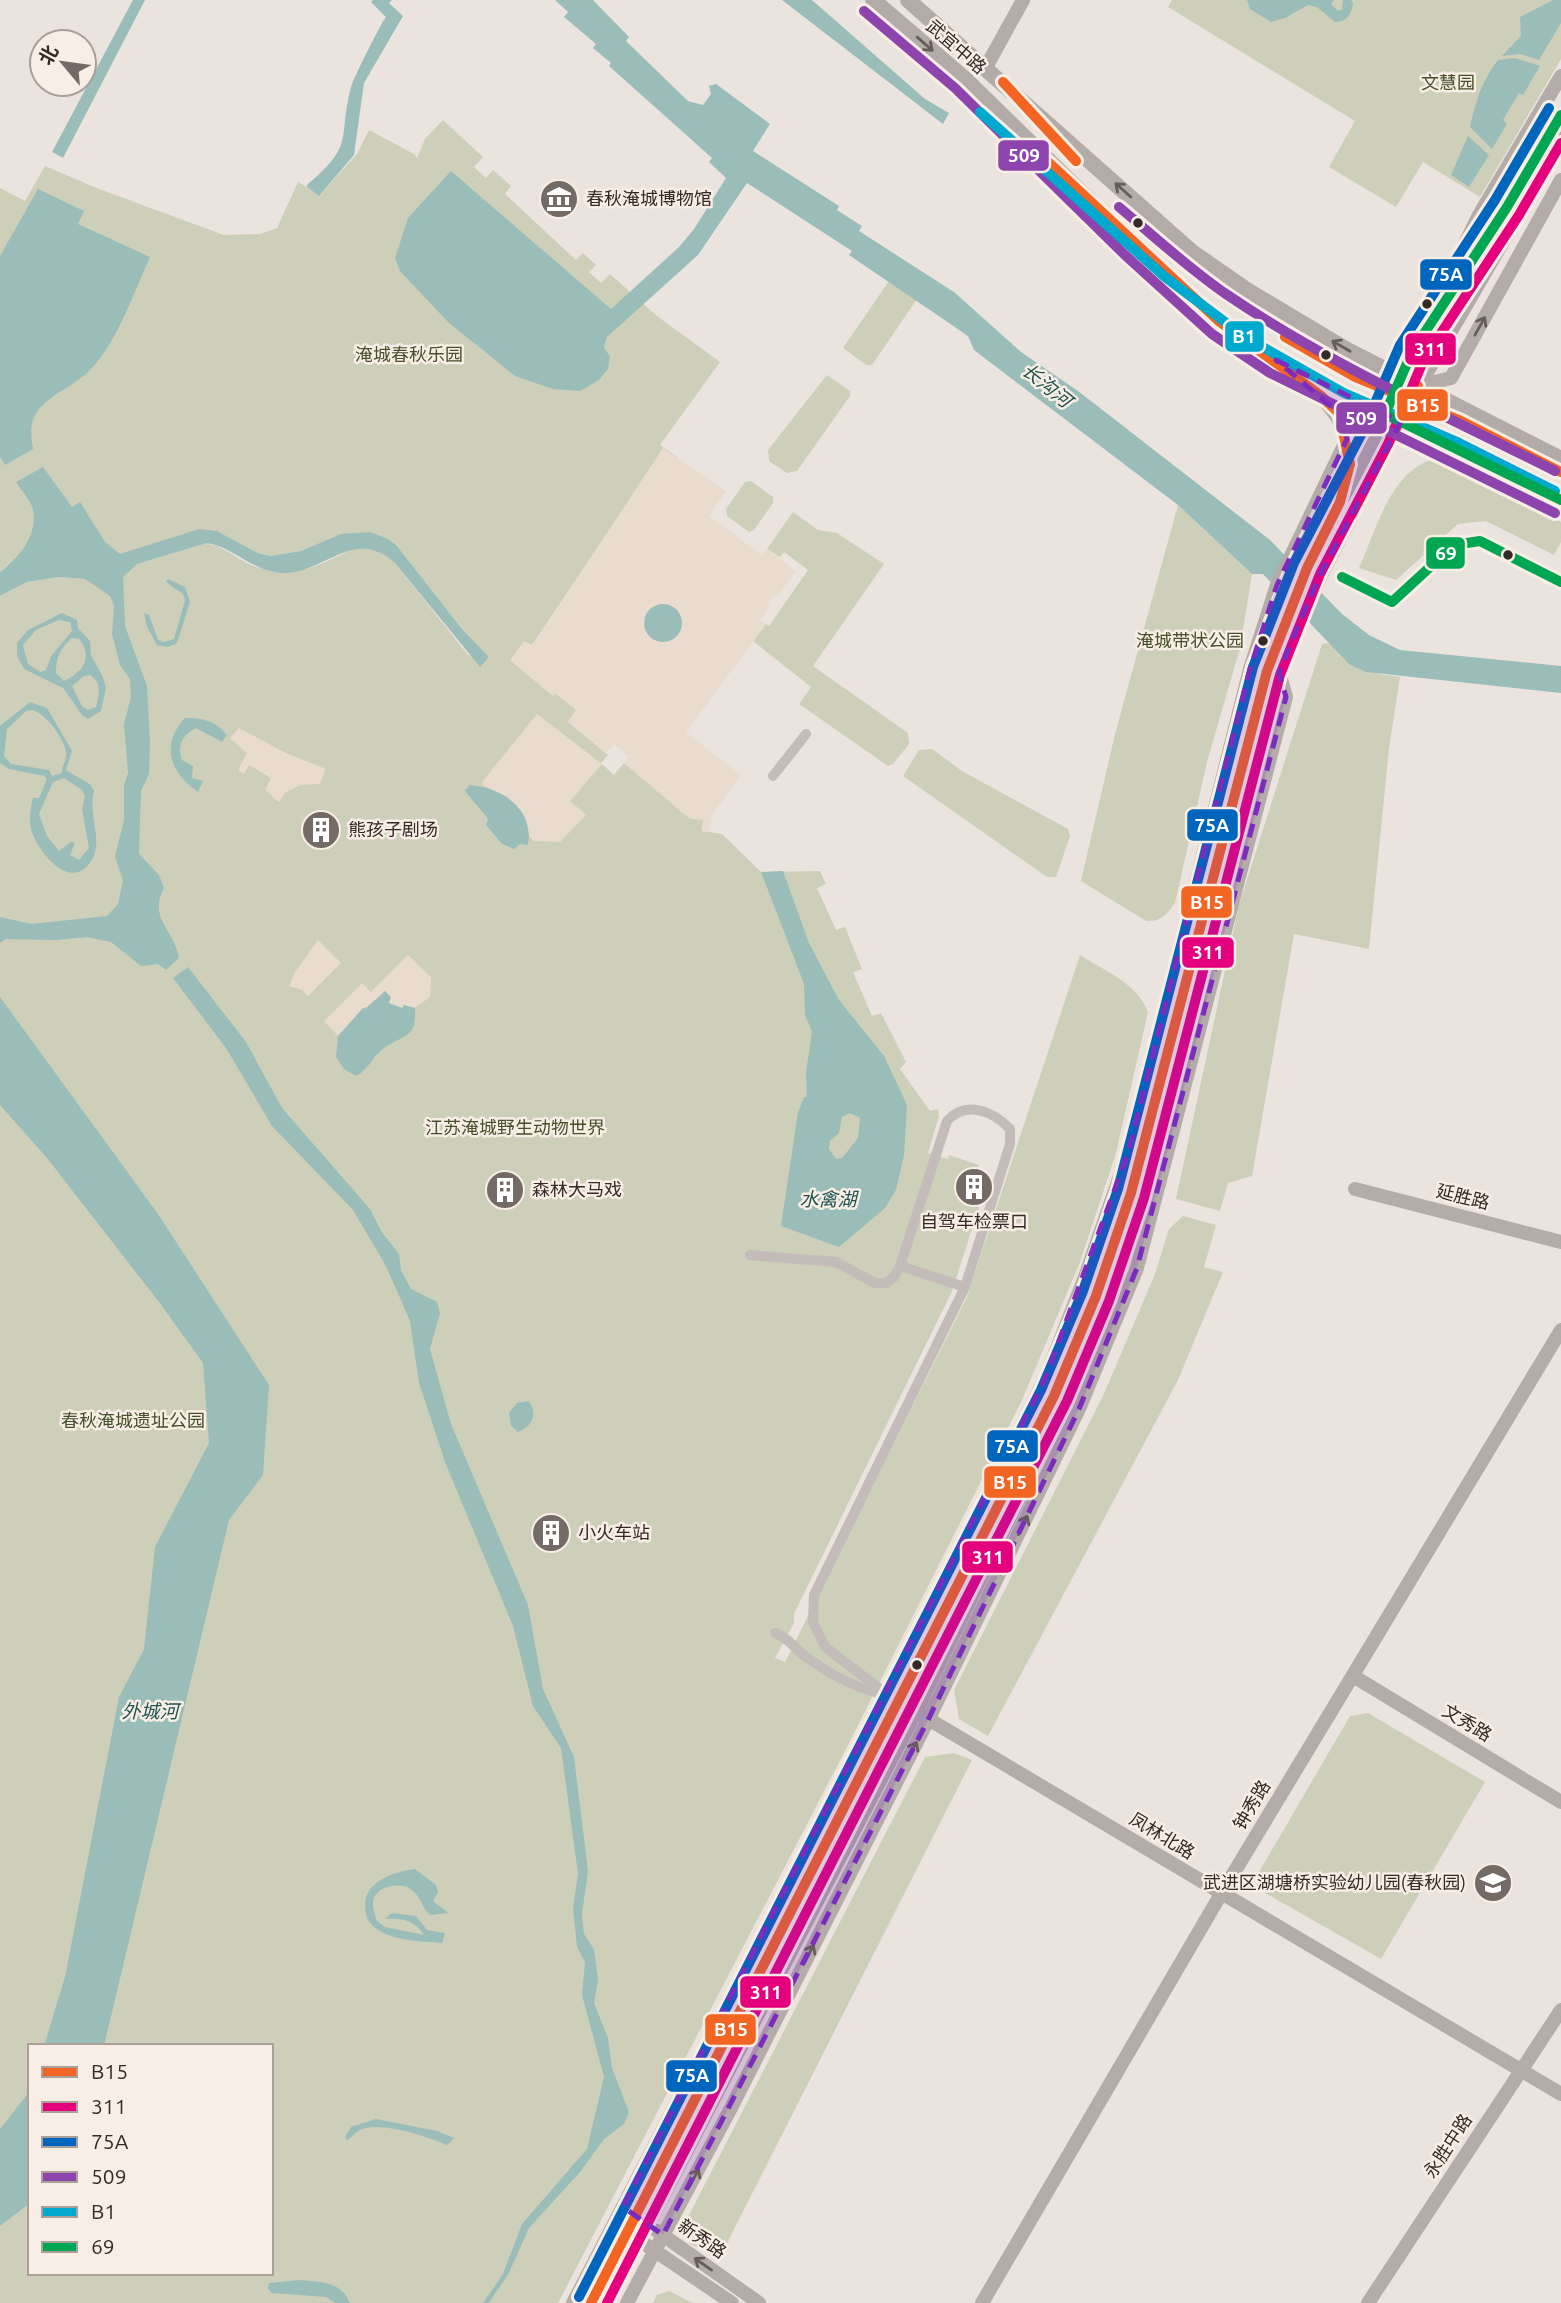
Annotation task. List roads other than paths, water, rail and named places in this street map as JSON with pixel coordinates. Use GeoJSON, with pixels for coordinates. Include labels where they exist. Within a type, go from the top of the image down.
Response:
{"type":"FeatureCollection","features":[{"type":"Feature","properties":{"kind":"main road","name":"武宜中路"},"geometry":{"type":"LineString","coordinates":[[873,0],[964,78],[1220,322],[1276,360],[1561,500]]}},
{"type":"Feature","properties":{"kind":"main road","name":"武宜中路"},"geometry":{"type":"LineString","coordinates":[[908,0],[1192,252],[1247,290],[1401,378],[1561,459]]}},
{"type":"Feature","properties":{"kind":"main road"},"geometry":{"type":"LineString","coordinates":[[1340,502],[1385,414],[1412,352],[1507,207],[1561,115]]}},
{"type":"Feature","properties":{"kind":"main road"},"geometry":{"type":"LineString","coordinates":[[1314,572],[1561,140]]}},
{"type":"Feature","properties":{"kind":"main road"},"geometry":{"type":"LineString","coordinates":[[591,2303],[894,1699],[1056,1390],[1096,1296],[1131,1193],[1273,672],[1340,502],[1350,464],[1347,439],[1339,413],[1276,360]]}},
{"type":"Feature","properties":{"kind":"main road"},"geometry":{"type":"LineString","coordinates":[[635,2216],[922,1714],[1067,1397],[1108,1298],[1142,1194],[1273,672]]}},
{"type":"Feature","properties":{"kind":"main road"},"geometry":{"type":"LineString","coordinates":[[1011,1447],[1056,1390]]}},
{"type":"Feature","properties":{"kind":"main road"},"geometry":{"type":"LineString","coordinates":[[606,2303],[627,2231]]}},
{"type":"Feature","properties":{"kind":"street"},"geometry":{"type":"LineString","coordinates":[[985,69],[1023,0]]}},
{"type":"Feature","properties":{"kind":"street"},"geometry":{"type":"LineString","coordinates":[[1412,352],[1479,215],[1561,76]]}},
{"type":"Feature","properties":{"kind":"street"},"geometry":{"type":"LineString","coordinates":[[1418,386],[1451,378],[1561,180]]}},
{"type":"Feature","properties":{"kind":"street"},"geometry":{"type":"LineString","coordinates":[[894,1699],[1045,1379],[1085,1278],[1128,1153],[1250,669],[1290,553],[1347,439]]}},
{"type":"Feature","properties":{"kind":"street"},"geometry":{"type":"LineString","coordinates":[[773,776],[806,734]]}},
{"type":"Feature","properties":{"kind":"street"},"geometry":{"type":"LineString","coordinates":[[750,1255],[836,1262],[875,1283],[886,1283],[894,1278],[900,1266],[947,1121],[957,1110],[969,1108],[999,1117],[1010,1129],[1010,1144],[965,1287],[814,1595],[813,1622],[825,1647],[894,1699]]}},
{"type":"Feature","properties":{"kind":"street","name":"延胜路"},"geometry":{"type":"LineString","coordinates":[[1355,1189],[1561,1242]]}},
{"type":"Feature","properties":{"kind":"street"},"geometry":{"type":"LineString","coordinates":[[900,1266],[965,1287]]}},
{"type":"Feature","properties":{"kind":"street","name":"钟秀路"},"geometry":{"type":"LineString","coordinates":[[982,2303],[1221,1894],[1561,1330]]}},
{"type":"Feature","properties":{"kind":"street"},"geometry":{"type":"LineString","coordinates":[[775,1633],[785,1638],[806,1657],[863,1690],[894,1699]]}},
{"type":"Feature","properties":{"kind":"street","name":"文秀路"},"geometry":{"type":"LineString","coordinates":[[1353,1676],[1561,1802]]}},
{"type":"Feature","properties":{"kind":"street","name":"凤林北路"},"geometry":{"type":"LineString","coordinates":[[894,1699],[1561,2094]]}},
{"type":"Feature","properties":{"kind":"street"},"geometry":{"type":"LineString","coordinates":[[627,2303],[922,1714]]}},
{"type":"Feature","properties":{"kind":"street","name":"永胜中路"},"geometry":{"type":"LineString","coordinates":[[1367,2303],[1561,2010]]}},
{"type":"Feature","properties":{"kind":"street","name":"新秀路"},"geometry":{"type":"LineString","coordinates":[[635,2216],[759,2303]]}},
{"type":"Feature","properties":{"kind":"street"},"geometry":{"type":"LineString","coordinates":[[573,2303],[627,2231]]}},
{"type":"Feature","properties":{"kind":"street","name":"新秀路"},"geometry":{"type":"LineString","coordinates":[[627,2231],[732,2303]]}},
{"type":"Feature","properties":{"kind":"water"},"geometry":{"type":"Polygon","coordinates":[[[133,0],[145,0],[98,91],[98,66],[133,0]]]}},
{"type":"Feature","properties":{"kind":"water"},"geometry":{"type":"Polygon","coordinates":[[[392,0],[389,3],[403,16],[364,83],[354,155],[319,196],[306,186],[339,151],[351,87],[386,17],[371,2],[392,0]]]}},
{"type":"Feature","properties":{"kind":"water","name":"长沟河"},"geometry":{"type":"Polygon","coordinates":[[[555,0],[593,0],[629,37],[626,41],[688,101],[703,105],[711,94],[709,86],[716,84],[770,124],[753,151],[839,206],[837,210],[862,226],[859,231],[954,292],[1021,352],[1078,391],[1270,540],[1342,614],[1369,635],[1400,650],[1561,666],[1561,693],[1366,672],[1349,664],[1263,574],[1252,574],[1178,505],[974,350],[968,336],[849,255],[852,251],[747,183],[698,255],[607,337],[604,347],[610,357],[608,369],[599,380],[580,391],[553,389],[515,376],[448,322],[400,271],[395,258],[408,218],[451,171],[611,309],[679,247],[694,229],[726,178],[709,162],[712,158],[609,66],[611,63],[593,48],[596,44],[564,17],[568,12],[555,0]]]}},
{"type":"Feature","properties":{"kind":"water"},"geometry":{"type":"Polygon","coordinates":[[[782,0],[812,0],[925,99],[949,113],[943,124],[782,0]]]}},
{"type":"Feature","properties":{"kind":"water"},"geometry":{"type":"Polygon","coordinates":[[[1247,0],[1334,0],[1331,4],[1338,11],[1342,9],[1343,0],[1351,0],[1353,4],[1348,17],[1335,22],[1317,7],[1308,5],[1285,18],[1271,22],[1250,9],[1247,0]]]}},
{"type":"Feature","properties":{"kind":"water"},"geometry":{"type":"Polygon","coordinates":[[[1553,0],[1561,0],[1561,23],[1539,60],[1521,54],[1502,56],[1521,36],[1520,17],[1553,0]]]}},
{"type":"Feature","properties":{"kind":"water"},"geometry":{"type":"Polygon","coordinates":[[[1515,58],[1540,66],[1523,95],[1519,93],[1503,120],[1507,124],[1492,149],[1470,127],[1472,117],[1477,99],[1492,68],[1498,60],[1515,58]]]}},
{"type":"Feature","properties":{"kind":"water"},"geometry":{"type":"Polygon","coordinates":[[[81,98],[94,98],[63,158],[52,152],[81,98]]]}},
{"type":"Feature","properties":{"kind":"water"},"geometry":{"type":"Polygon","coordinates":[[[1468,136],[1489,155],[1469,187],[1451,175],[1468,136]]]}},
{"type":"Feature","properties":{"kind":"water"},"geometry":{"type":"Polygon","coordinates":[[[38,189],[84,211],[78,224],[150,257],[125,315],[102,356],[86,374],[42,405],[34,416],[32,425],[33,449],[5,465],[0,457],[0,256],[38,189]]]}},
{"type":"Feature","properties":{"kind":"water"},"geometry":{"type":"Polygon","coordinates":[[[43,467],[72,507],[80,502],[105,542],[120,554],[199,529],[217,531],[258,553],[270,556],[301,551],[341,534],[370,532],[388,539],[397,546],[462,629],[489,657],[480,667],[395,563],[380,553],[366,549],[353,550],[299,571],[283,573],[262,569],[207,543],[137,564],[123,577],[125,626],[147,686],[149,774],[141,791],[139,854],[159,875],[164,888],[160,899],[160,916],[179,958],[166,970],[158,964],[141,966],[111,942],[87,937],[56,940],[6,939],[0,943],[0,917],[31,924],[107,916],[118,904],[123,881],[115,856],[124,820],[124,785],[128,773],[124,724],[131,697],[130,679],[120,665],[112,634],[114,606],[110,596],[85,579],[59,577],[27,582],[0,596],[0,572],[25,546],[34,520],[32,507],[16,482],[43,467]]]}},
{"type":"Feature","properties":{"kind":"water"},"geometry":{"type":"Polygon","coordinates":[[[168,579],[185,587],[190,602],[177,643],[168,647],[157,645],[147,627],[144,613],[149,615],[158,640],[164,642],[174,639],[185,600],[183,594],[166,582],[168,579]]]}},
{"type":"Feature","properties":{"kind":"water"},"geometry":{"type":"Polygon","coordinates":[[[663,604],[677,609],[682,623],[677,637],[663,642],[649,637],[644,623],[649,609],[663,604]]]}},
{"type":"Feature","properties":{"kind":"water"},"geometry":{"type":"Polygon","coordinates":[[[62,613],[77,620],[78,628],[90,641],[91,655],[106,688],[101,711],[88,719],[82,715],[63,688],[24,669],[17,656],[17,643],[28,630],[62,613]],[[59,620],[36,630],[23,645],[28,664],[40,672],[46,670],[51,656],[72,631],[70,622],[59,620]],[[72,638],[58,658],[56,673],[64,681],[81,669],[86,652],[79,639],[72,638]],[[90,675],[84,676],[72,686],[82,706],[88,710],[96,707],[99,689],[94,678],[90,675]]]}},
{"type":"Feature","properties":{"kind":"water"},"geometry":{"type":"Polygon","coordinates":[[[30,702],[47,708],[72,751],[66,770],[91,785],[94,791],[92,800],[96,848],[89,864],[81,871],[72,873],[56,866],[48,859],[33,835],[30,816],[33,798],[39,798],[47,779],[44,776],[9,769],[0,763],[0,726],[30,702]],[[33,710],[26,711],[7,729],[4,756],[11,764],[49,770],[52,776],[62,773],[66,756],[64,743],[50,723],[33,710]],[[64,778],[53,782],[39,814],[47,836],[59,851],[71,842],[75,843],[70,855],[79,860],[89,848],[82,809],[85,796],[82,790],[64,778]]]}},
{"type":"Feature","properties":{"kind":"water"},"geometry":{"type":"Polygon","coordinates":[[[185,718],[209,721],[227,735],[222,742],[196,728],[182,741],[182,760],[193,766],[192,778],[203,781],[198,792],[181,776],[172,758],[173,738],[185,718]]]}},
{"type":"Feature","properties":{"kind":"water"},"geometry":{"type":"Polygon","coordinates":[[[470,785],[494,791],[514,803],[526,821],[528,845],[520,844],[514,849],[502,844],[486,825],[488,819],[465,790],[470,785]]]}},
{"type":"Feature","properties":{"kind":"water","name":"水禽湖"},"geometry":{"type":"Polygon","coordinates":[[[783,871],[809,943],[839,1000],[884,1056],[907,1105],[904,1156],[896,1190],[885,1208],[839,1247],[781,1226],[798,1112],[804,1097],[807,1097],[806,1073],[812,1031],[805,1015],[804,984],[761,872],[783,871]],[[850,1113],[842,1117],[839,1133],[830,1141],[829,1149],[836,1159],[842,1158],[858,1138],[860,1118],[850,1113]]]}},
{"type":"Feature","properties":{"kind":"water"},"geometry":{"type":"Polygon","coordinates":[[[188,967],[246,1042],[282,1108],[370,1209],[381,1231],[399,1254],[401,1270],[411,1289],[437,1302],[440,1313],[430,1349],[451,1424],[528,1605],[543,1689],[574,1757],[588,1871],[582,1914],[584,1934],[594,1949],[598,1980],[594,2003],[608,2038],[612,2068],[629,2112],[624,2124],[604,2139],[581,2171],[529,2228],[509,2273],[489,2303],[483,2303],[503,2274],[522,2224],[587,2149],[604,2077],[582,1995],[585,1962],[577,1947],[573,1908],[578,1874],[561,1748],[533,1706],[513,1626],[445,1462],[419,1383],[410,1321],[386,1266],[353,1210],[272,1126],[226,1048],[173,978],[188,967]]]}},
{"type":"Feature","properties":{"kind":"water"},"geometry":{"type":"Polygon","coordinates":[[[385,991],[391,997],[389,1003],[402,1008],[404,1005],[415,1008],[414,1025],[408,1034],[380,1051],[356,1076],[344,1069],[336,1057],[338,1036],[363,1008],[385,991]]]}},
{"type":"Feature","properties":{"kind":"water","name":"外城河"},"geometry":{"type":"Polygon","coordinates":[[[0,997],[158,1214],[269,1385],[263,1475],[229,1520],[104,2044],[45,2044],[65,1977],[119,1697],[144,1649],[155,1547],[209,1443],[203,1363],[47,1158],[0,1105],[0,997]]]}},
{"type":"Feature","properties":{"kind":"water"},"geometry":{"type":"Polygon","coordinates":[[[528,1401],[533,1410],[532,1419],[527,1427],[518,1432],[511,1426],[509,1413],[517,1403],[528,1401]]]}},
{"type":"Feature","properties":{"kind":"water"},"geometry":{"type":"Polygon","coordinates":[[[415,1869],[436,1885],[438,1892],[433,1901],[448,1913],[430,1915],[413,1891],[404,1886],[392,1886],[381,1890],[374,1898],[376,1919],[385,1927],[424,1935],[407,1921],[385,1919],[392,1913],[416,1916],[427,1930],[445,1933],[442,1943],[391,1936],[374,1927],[368,1920],[366,1898],[376,1883],[394,1874],[415,1869]]]}},
{"type":"Feature","properties":{"kind":"water"},"geometry":{"type":"Polygon","coordinates":[[[28,2094],[28,2205],[0,2226],[0,2129],[28,2094]]]}},
{"type":"Feature","properties":{"kind":"water"},"geometry":{"type":"Polygon","coordinates":[[[376,2119],[437,2131],[454,2138],[447,2145],[417,2134],[379,2127],[360,2130],[347,2140],[345,2137],[351,2127],[376,2119]]]}},
{"type":"Feature","properties":{"kind":"water"},"geometry":{"type":"Polygon","coordinates":[[[300,2280],[322,2282],[335,2287],[341,2290],[350,2303],[336,2303],[326,2297],[272,2293],[268,2289],[269,2283],[300,2280]]]}},
{"type":"Feature","properties":{"kind":"place","name":"春秋淹城博物馆"},"geometry":{"type":"Point","coordinates":[559,199]}},
{"type":"Feature","properties":{"kind":"place","name":"熊孩子剧场"},"geometry":{"type":"Point","coordinates":[321,830]}},
{"type":"Feature","properties":{"kind":"place","name":"自驾车检票口"},"geometry":{"type":"Point","coordinates":[974,1187]}},
{"type":"Feature","properties":{"kind":"place","name":"森林大马戏"},"geometry":{"type":"Point","coordinates":[505,1190]}},
{"type":"Feature","properties":{"kind":"place","name":"小火车站"},"geometry":{"type":"Point","coordinates":[551,1533]}},
{"type":"Feature","properties":{"kind":"place","name":"武进区湖塘桥实验幼儿园(春秋园)"},"geometry":{"type":"Point","coordinates":[1493,1883]}},
{"type":"Feature","properties":{"kind":"park label","name":"文慧园"},"geometry":{"type":"Point","coordinates":[1448,83]}},
{"type":"Feature","properties":{"kind":"park label","name":"淹城春秋乐园"},"geometry":{"type":"Point","coordinates":[409,355]}},
{"type":"Feature","properties":{"kind":"park label","name":"淹城带状公园"},"geometry":{"type":"Point","coordinates":[1190,641]}},
{"type":"Feature","properties":{"kind":"park label","name":"江苏淹城野生动物世界"},"geometry":{"type":"Point","coordinates":[515,1128]}},
{"type":"Feature","properties":{"kind":"park label","name":"春秋淹城遗址公园"},"geometry":{"type":"Point","coordinates":[133,1421]}}]}
